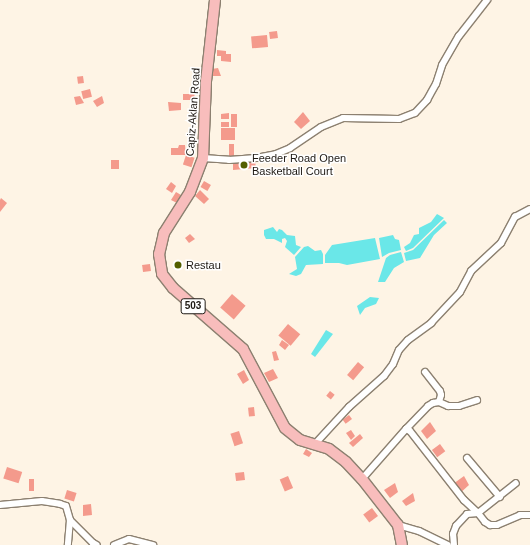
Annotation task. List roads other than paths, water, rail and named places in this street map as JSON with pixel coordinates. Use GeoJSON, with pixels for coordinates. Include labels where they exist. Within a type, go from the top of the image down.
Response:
{"type":"FeatureCollection","features":[{"type":"Feature","properties":{"kind":"main road","name":"Capiz-Aklan Road"},"geometry":{"type":"LineString","coordinates":[[215,0],[206,81],[203,158],[190,192],[164,233],[159,254],[162,274],[173,288],[243,349],[285,428],[300,440],[329,449],[346,462],[362,479],[398,525],[402,545]]}},
{"type":"Feature","properties":{"kind":"street"},"geometry":{"type":"LineString","coordinates":[[203,158],[229,160],[256,158],[276,154],[290,148],[321,128],[343,118],[399,119],[415,113],[427,100],[436,84],[442,65],[459,36],[487,0]]}},
{"type":"Feature","properties":{"kind":"street"},"geometry":{"type":"LineString","coordinates":[[314,444],[349,407],[384,376],[393,364],[398,350],[431,322],[460,292],[471,271],[500,243],[515,217],[530,209]]}},
{"type":"Feature","properties":{"kind":"street"},"geometry":{"type":"LineString","coordinates":[[425,372],[440,391],[441,395],[439,402]]}},
{"type":"Feature","properties":{"kind":"street"},"geometry":{"type":"LineString","coordinates":[[362,479],[428,406],[439,402],[448,406],[459,406],[477,400]]}},
{"type":"Feature","properties":{"kind":"street"},"geometry":{"type":"LineString","coordinates":[[406,430],[410,431],[464,500],[485,522],[490,525],[498,525],[520,515],[530,515]]}},
{"type":"Feature","properties":{"kind":"street"},"geometry":{"type":"LineString","coordinates":[[467,458],[500,497]]}},
{"type":"Feature","properties":{"kind":"street"},"geometry":{"type":"LineString","coordinates":[[454,545],[454,530],[462,517],[467,514],[478,513],[516,483]]}},
{"type":"Feature","properties":{"kind":"street"},"geometry":{"type":"LineString","coordinates":[[0,505],[34,501],[66,506],[70,520],[68,545]]}},
{"type":"Feature","properties":{"kind":"street"},"geometry":{"type":"LineString","coordinates":[[70,520],[93,543],[97,545]]}},
{"type":"Feature","properties":{"kind":"street"},"geometry":{"type":"LineString","coordinates":[[398,525],[419,531],[448,545]]}},
{"type":"Feature","properties":{"kind":"street"},"geometry":{"type":"LineString","coordinates":[[114,545],[129,539],[153,545]]}},
{"type":"Feature","properties":{"kind":"water"},"geometry":{"type":"Polygon","coordinates":[[[437,214],[444,218],[413,248],[406,251],[404,247],[410,243],[414,235],[419,234],[419,228],[431,222],[437,214]]]}},
{"type":"Feature","properties":{"kind":"water"},"geometry":{"type":"Polygon","coordinates":[[[444,220],[447,223],[434,235],[420,258],[406,261],[404,253],[413,250],[444,220]]]}},
{"type":"Feature","properties":{"kind":"water"},"geometry":{"type":"Polygon","coordinates":[[[273,227],[277,232],[279,229],[287,235],[295,236],[296,245],[301,247],[294,255],[285,247],[287,241],[285,238],[282,239],[282,243],[274,239],[266,239],[264,230],[273,227]]]}},
{"type":"Feature","properties":{"kind":"water"},"geometry":{"type":"Polygon","coordinates":[[[393,235],[395,239],[399,240],[401,250],[389,253],[382,257],[379,238],[393,235]]]}},
{"type":"Feature","properties":{"kind":"water"},"geometry":{"type":"Polygon","coordinates":[[[375,238],[380,259],[347,265],[339,263],[325,263],[325,255],[332,245],[375,238]]]}},
{"type":"Feature","properties":{"kind":"water"},"geometry":{"type":"Polygon","coordinates":[[[308,246],[315,251],[321,250],[323,254],[323,264],[306,265],[301,274],[296,276],[289,274],[297,269],[295,257],[304,247],[308,246]]]}},
{"type":"Feature","properties":{"kind":"water"},"geometry":{"type":"Polygon","coordinates":[[[401,252],[404,262],[394,268],[385,282],[378,282],[386,258],[390,255],[401,252]]]}},
{"type":"Feature","properties":{"kind":"water"},"geometry":{"type":"Polygon","coordinates":[[[370,297],[379,298],[376,304],[365,308],[360,315],[357,306],[370,297]]]}},
{"type":"Feature","properties":{"kind":"water"},"geometry":{"type":"Polygon","coordinates":[[[326,330],[333,334],[315,357],[311,354],[326,330]]]}},
{"type":"Feature","properties":{"kind":"place","name":"Feeder Road Open Basketball Court"},"geometry":{"type":"Point","coordinates":[244,165]}},
{"type":"Feature","properties":{"kind":"place","name":"Restau"},"geometry":{"type":"Point","coordinates":[178,265]}}]}
